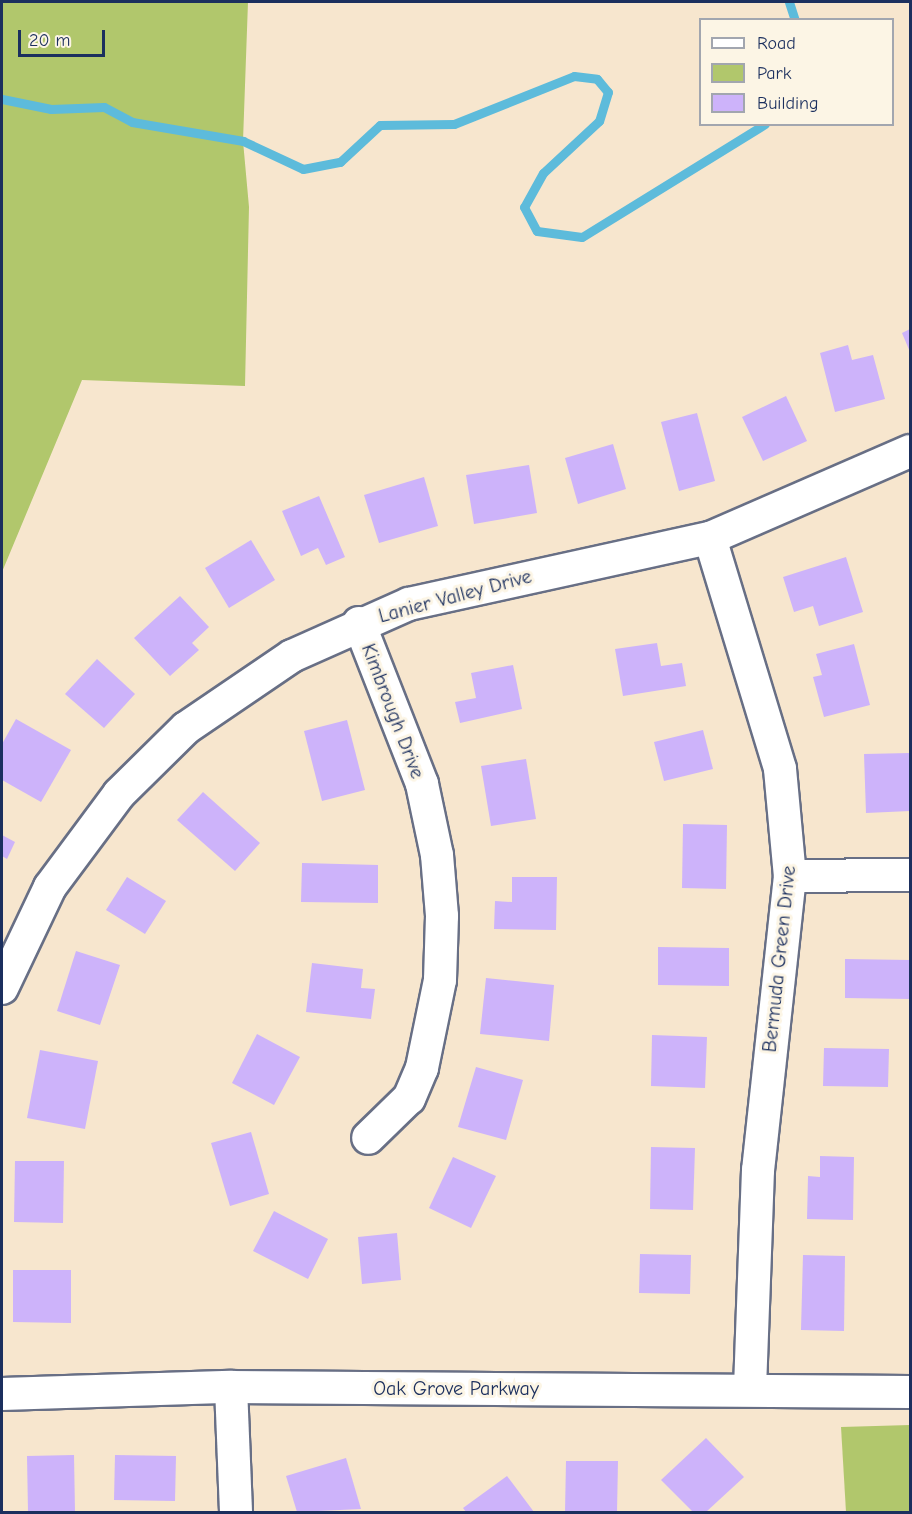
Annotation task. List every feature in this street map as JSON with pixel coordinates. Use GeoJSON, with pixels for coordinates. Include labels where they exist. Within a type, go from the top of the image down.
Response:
{"type":"FeatureCollection","features":[{"type":"Feature","properties":{"kind":"street","name":"Lanier Valley Drive"},"geometry":{"type":"LineString","coordinates":[[2,988],[50,887],[153,758],[241,687],[359,622],[468,588],[710,538],[910,451]]}},
{"type":"Feature","properties":{"kind":"street","name":"Bermuda Green Drive"},"geometry":{"type":"LineString","coordinates":[[710,538],[775,750],[790,876],[758,1170],[750,1390]]}},
{"type":"Feature","properties":{"kind":"street","name":"Kimbrough Drive"},"geometry":{"type":"LineString","coordinates":[[359,622],[422,784],[437,855],[442,916],[440,980],[422,1068],[409,1098],[368,1137]]}},
{"type":"Feature","properties":{"kind":"street"},"geometry":{"type":"LineString","coordinates":[[790,876],[910,875]]}},
{"type":"Feature","properties":{"kind":"street"},"geometry":{"type":"LineString","coordinates":[[231,1387],[237,1512]]}},
{"type":"Feature","properties":{"kind":"street","name":"Oak Grove Parkway"},"geometry":{"type":"LineString","coordinates":[[2,1394],[231,1387],[910,1392]]}},
{"type":"Feature","properties":{"kind":"green space"},"geometry":{"type":"Polygon","coordinates":[[[2,2],[248,2],[243,141],[249,207],[245,386],[82,380],[2,572],[2,2]]]}},
{"type":"Feature","properties":{"kind":"green space"},"geometry":{"type":"Polygon","coordinates":[[[910,1425],[910,1512],[846,1512],[841,1427],[910,1425]]]}},
{"type":"Feature","properties":{"kind":"building"},"geometry":{"type":"Polygon","coordinates":[[[910,329],[910,352],[902,333],[910,329]]]}},
{"type":"Feature","properties":{"kind":"building"},"geometry":{"type":"Polygon","coordinates":[[[848,345],[852,360],[873,355],[885,399],[835,412],[820,353],[848,345]]]}},
{"type":"Feature","properties":{"kind":"building"},"geometry":{"type":"Polygon","coordinates":[[[786,396],[807,441],[763,461],[742,417],[786,396]]]}},
{"type":"Feature","properties":{"kind":"building"},"geometry":{"type":"Polygon","coordinates":[[[697,413],[715,481],[679,491],[661,422],[697,413]]]}},
{"type":"Feature","properties":{"kind":"building"},"geometry":{"type":"Polygon","coordinates":[[[613,444],[626,489],[578,504],[565,458],[613,444]]]}},
{"type":"Feature","properties":{"kind":"building"},"geometry":{"type":"Polygon","coordinates":[[[529,465],[537,513],[474,524],[466,475],[529,465]]]}},
{"type":"Feature","properties":{"kind":"building"},"geometry":{"type":"Polygon","coordinates":[[[424,477],[438,526],[379,543],[364,495],[424,477]]]}},
{"type":"Feature","properties":{"kind":"building"},"geometry":{"type":"Polygon","coordinates":[[[319,496],[345,557],[326,565],[318,548],[301,556],[282,511],[319,496]]]}},
{"type":"Feature","properties":{"kind":"building"},"geometry":{"type":"Polygon","coordinates":[[[251,540],[275,580],[229,608],[205,568],[251,540]]]}},
{"type":"Feature","properties":{"kind":"building"},"geometry":{"type":"Polygon","coordinates":[[[846,557],[863,612],[819,626],[813,606],[794,612],[783,577],[846,557]]]}},
{"type":"Feature","properties":{"kind":"building"},"geometry":{"type":"Polygon","coordinates":[[[180,596],[209,627],[192,643],[199,650],[170,676],[134,638],[180,596]]]}},
{"type":"Feature","properties":{"kind":"building"},"geometry":{"type":"Polygon","coordinates":[[[657,643],[661,666],[682,663],[686,686],[623,696],[615,649],[657,643]]]}},
{"type":"Feature","properties":{"kind":"building"},"geometry":{"type":"Polygon","coordinates":[[[854,644],[870,705],[824,717],[813,677],[822,675],[816,654],[854,644]]]}},
{"type":"Feature","properties":{"kind":"building"},"geometry":{"type":"Polygon","coordinates":[[[97,659],[135,694],[104,728],[65,694],[97,659]]]}},
{"type":"Feature","properties":{"kind":"building"},"geometry":{"type":"Polygon","coordinates":[[[513,665],[522,709],[460,723],[455,702],[476,698],[471,673],[513,665]]]}},
{"type":"Feature","properties":{"kind":"building"},"geometry":{"type":"Polygon","coordinates":[[[16,719],[71,750],[41,802],[2,780],[2,744],[16,719]]]}},
{"type":"Feature","properties":{"kind":"building"},"geometry":{"type":"Polygon","coordinates":[[[347,720],[365,790],[322,801],[304,731],[347,720]]]}},
{"type":"Feature","properties":{"kind":"building"},"geometry":{"type":"Polygon","coordinates":[[[703,730],[713,769],[664,781],[654,742],[703,730]]]}},
{"type":"Feature","properties":{"kind":"building"},"geometry":{"type":"Polygon","coordinates":[[[910,753],[910,811],[866,813],[864,754],[910,753]]]}},
{"type":"Feature","properties":{"kind":"building"},"geometry":{"type":"Polygon","coordinates":[[[526,759],[536,819],[491,826],[481,766],[526,759]]]}},
{"type":"Feature","properties":{"kind":"building"},"geometry":{"type":"Polygon","coordinates":[[[203,792],[260,843],[235,871],[177,820],[203,792]]]}},
{"type":"Feature","properties":{"kind":"building"},"geometry":{"type":"Polygon","coordinates":[[[683,824],[727,825],[726,889],[682,888],[683,824]]]}},
{"type":"Feature","properties":{"kind":"building"},"geometry":{"type":"Polygon","coordinates":[[[2,835],[15,842],[7,859],[2,856],[2,835]]]}},
{"type":"Feature","properties":{"kind":"building"},"geometry":{"type":"Polygon","coordinates":[[[302,863],[378,865],[378,903],[301,902],[302,863]]]}},
{"type":"Feature","properties":{"kind":"building"},"geometry":{"type":"Polygon","coordinates":[[[127,877],[166,901],[145,934],[106,910],[127,877]]]}},
{"type":"Feature","properties":{"kind":"building"},"geometry":{"type":"Polygon","coordinates":[[[512,877],[557,877],[556,930],[494,929],[495,901],[512,902],[512,877]]]}},
{"type":"Feature","properties":{"kind":"building"},"geometry":{"type":"Polygon","coordinates":[[[658,947],[729,948],[729,986],[658,985],[658,947]]]}},
{"type":"Feature","properties":{"kind":"building"},"geometry":{"type":"Polygon","coordinates":[[[76,951],[120,965],[100,1025],[57,1011],[76,951]]]}},
{"type":"Feature","properties":{"kind":"building"},"geometry":{"type":"Polygon","coordinates":[[[845,959],[910,960],[910,999],[845,998],[845,959]]]}},
{"type":"Feature","properties":{"kind":"building"},"geometry":{"type":"Polygon","coordinates":[[[312,963],[363,969],[361,988],[375,989],[371,1019],[306,1012],[312,963]]]}},
{"type":"Feature","properties":{"kind":"building"},"geometry":{"type":"Polygon","coordinates":[[[486,978],[554,985],[549,1041],[480,1034],[486,978]]]}},
{"type":"Feature","properties":{"kind":"building"},"geometry":{"type":"Polygon","coordinates":[[[257,1034],[300,1057],[274,1105],[232,1083],[257,1034]]]}},
{"type":"Feature","properties":{"kind":"building"},"geometry":{"type":"Polygon","coordinates":[[[652,1035],[707,1037],[705,1088],[651,1086],[652,1035]]]}},
{"type":"Feature","properties":{"kind":"building"},"geometry":{"type":"Polygon","coordinates":[[[824,1048],[889,1049],[888,1087],[823,1086],[824,1048]]]}},
{"type":"Feature","properties":{"kind":"building"},"geometry":{"type":"Polygon","coordinates":[[[40,1050],[98,1061],[85,1129],[27,1118],[40,1050]]]}},
{"type":"Feature","properties":{"kind":"building"},"geometry":{"type":"Polygon","coordinates":[[[476,1067],[523,1080],[506,1140],[458,1127],[476,1067]]]}},
{"type":"Feature","properties":{"kind":"building"},"geometry":{"type":"Polygon","coordinates":[[[251,1132],[269,1194],[230,1206],[211,1143],[251,1132]]]}},
{"type":"Feature","properties":{"kind":"building"},"geometry":{"type":"Polygon","coordinates":[[[651,1147],[695,1148],[693,1210],[650,1209],[651,1147]]]}},
{"type":"Feature","properties":{"kind":"building"},"geometry":{"type":"Polygon","coordinates":[[[820,1156],[854,1157],[853,1220],[807,1219],[808,1176],[820,1177],[820,1156]]]}},
{"type":"Feature","properties":{"kind":"building"},"geometry":{"type":"Polygon","coordinates":[[[453,1157],[496,1176],[471,1228],[429,1208],[453,1157]]]}},
{"type":"Feature","properties":{"kind":"building"},"geometry":{"type":"Polygon","coordinates":[[[15,1161],[64,1161],[63,1223],[14,1222],[15,1161]]]}},
{"type":"Feature","properties":{"kind":"building"},"geometry":{"type":"Polygon","coordinates":[[[274,1211],[328,1239],[308,1279],[253,1251],[274,1211]]]}},
{"type":"Feature","properties":{"kind":"building"},"geometry":{"type":"Polygon","coordinates":[[[397,1233],[401,1280],[362,1284],[358,1237],[397,1233]]]}},
{"type":"Feature","properties":{"kind":"building"},"geometry":{"type":"Polygon","coordinates":[[[640,1254],[691,1255],[690,1294],[639,1293],[640,1254]]]}},
{"type":"Feature","properties":{"kind":"building"},"geometry":{"type":"Polygon","coordinates":[[[803,1255],[845,1256],[844,1331],[801,1330],[803,1255]]]}},
{"type":"Feature","properties":{"kind":"building"},"geometry":{"type":"Polygon","coordinates":[[[13,1270],[71,1270],[71,1323],[13,1322],[13,1270]]]}},
{"type":"Feature","properties":{"kind":"building"},"geometry":{"type":"Polygon","coordinates":[[[706,1438],[744,1477],[706,1512],[693,1512],[661,1480],[706,1438]]]}},
{"type":"Feature","properties":{"kind":"building"},"geometry":{"type":"Polygon","coordinates":[[[74,1455],[75,1512],[28,1512],[27,1456],[74,1455]]]}},
{"type":"Feature","properties":{"kind":"building"},"geometry":{"type":"Polygon","coordinates":[[[115,1455],[176,1456],[175,1501],[114,1500],[115,1455]]]}},
{"type":"Feature","properties":{"kind":"building"},"geometry":{"type":"Polygon","coordinates":[[[346,1458],[361,1509],[297,1512],[286,1476],[346,1458]]]}},
{"type":"Feature","properties":{"kind":"building"},"geometry":{"type":"Polygon","coordinates":[[[566,1461],[618,1461],[617,1512],[565,1512],[566,1461]]]}},
{"type":"Feature","properties":{"kind":"building"},"geometry":{"type":"Polygon","coordinates":[[[507,1476],[534,1512],[466,1512],[463,1508],[507,1476]]]}},
{"type":"Feature","properties":{"kind":"waterway"},"geometry":{"type":"LineString","coordinates":[[789,2],[794,18]]}},
{"type":"Feature","properties":{"kind":"waterway"},"geometry":{"type":"LineString","coordinates":[[2,99],[51,109],[104,107],[132,122],[243,141],[303,169],[340,162],[380,125],[454,124],[574,76],[597,79],[608,92],[599,121],[543,173],[524,207],[537,231],[582,237],[762,126]]}}]}
